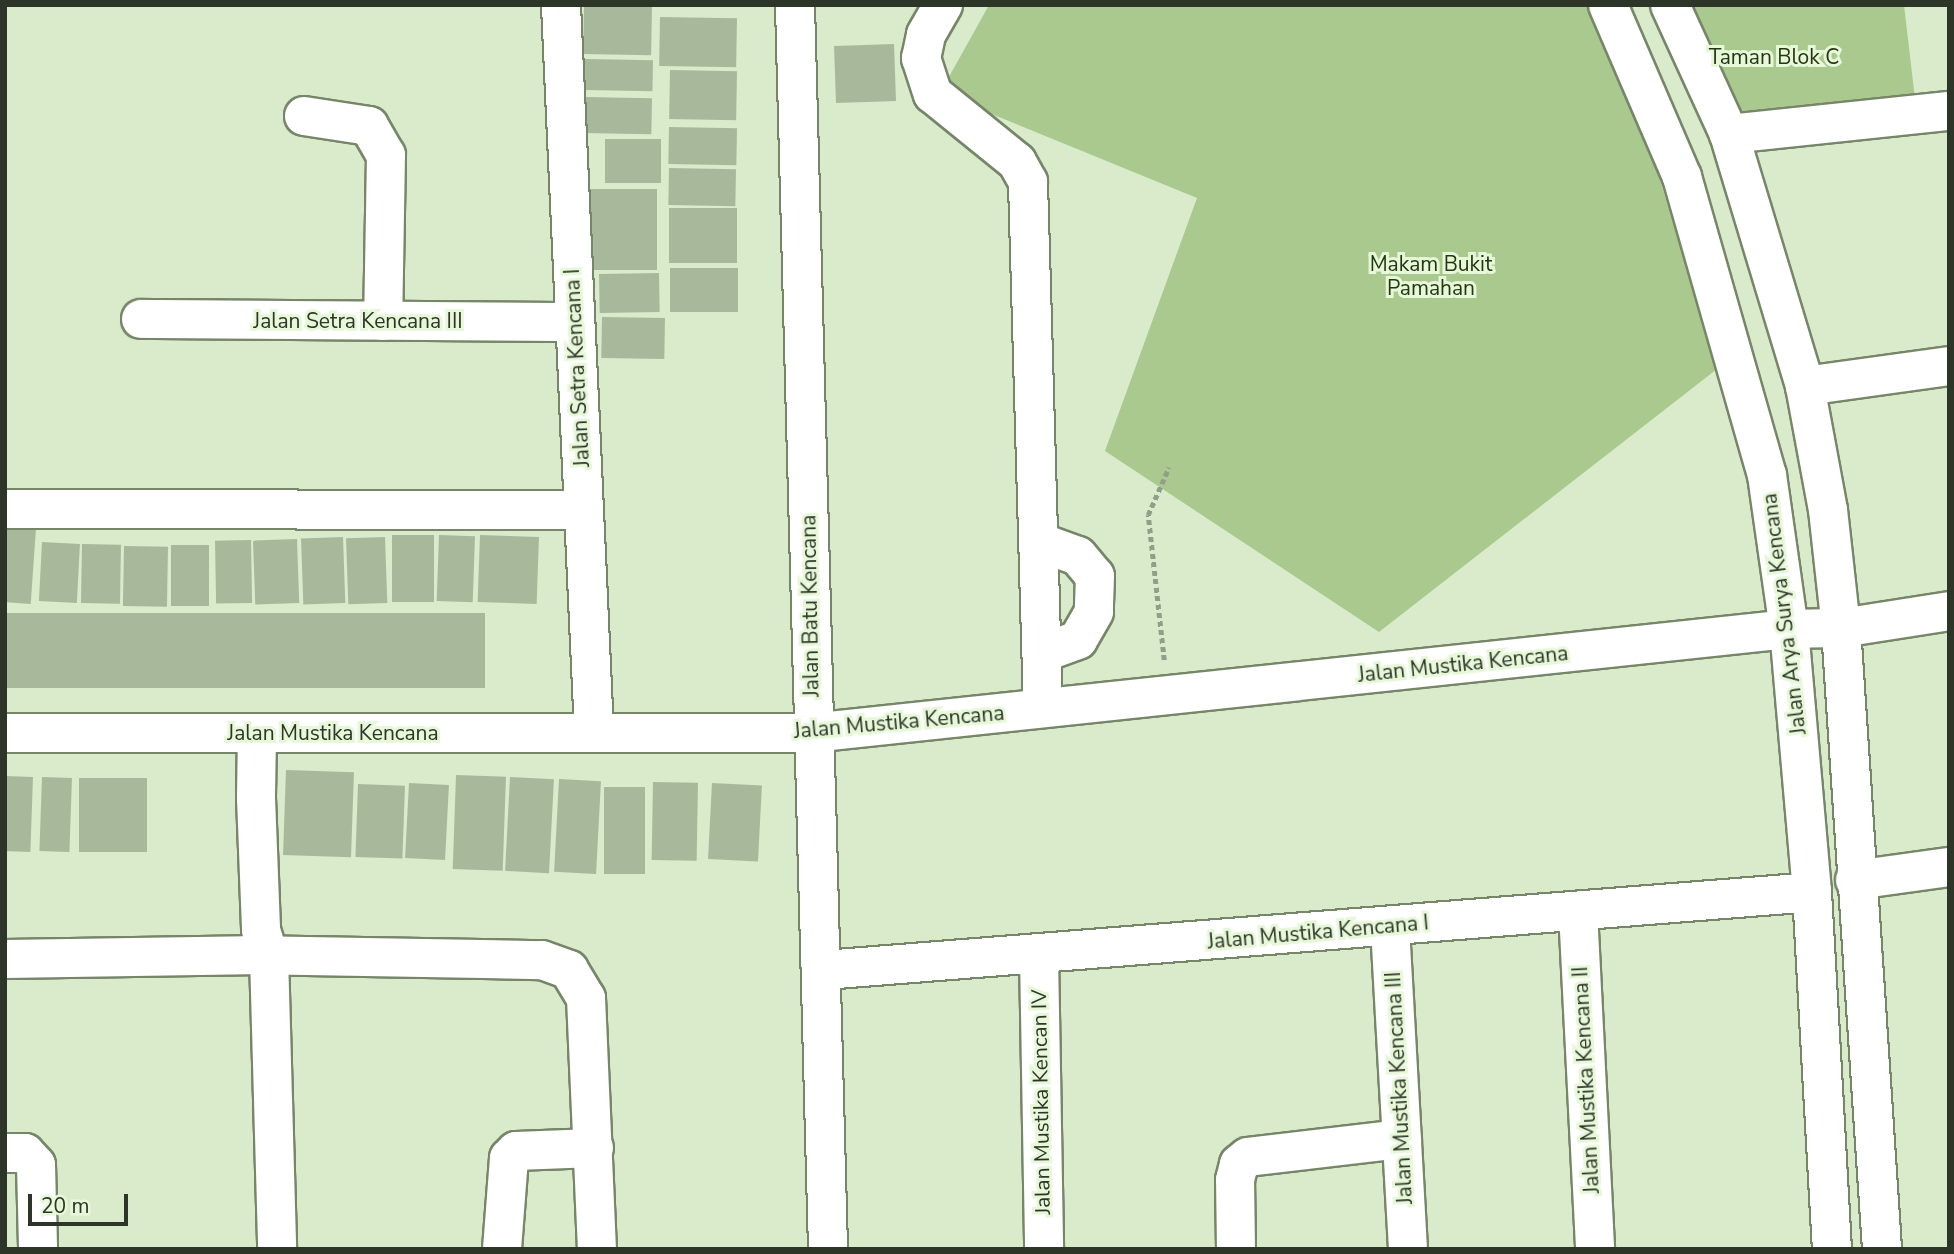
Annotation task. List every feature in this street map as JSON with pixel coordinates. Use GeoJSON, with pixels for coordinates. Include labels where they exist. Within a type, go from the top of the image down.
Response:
{"type":"FeatureCollection","features":[{"type":"Feature","properties":{"kind":"street","name":"Jalan Setra Kencana I"},"geometry":{"type":"LineString","coordinates":[[561,5],[594,731]]}},
{"type":"Feature","properties":{"kind":"street","name":"Jalan Batu Kencana"},"geometry":{"type":"LineString","coordinates":[[796,5],[811,733],[824,970],[828,1249]]}},
{"type":"Feature","properties":{"kind":"street"},"geometry":{"type":"LineString","coordinates":[[943,5],[926,35],[922,58],[933,94],[1017,162],[1028,183],[1043,708]]}},
{"type":"Feature","properties":{"kind":"street","name":"Jalan Arya Surya Kencana"},"geometry":{"type":"LineString","coordinates":[[1608,5],[1682,177],[1767,475],[1789,629],[1812,892],[1832,1249]]}},
{"type":"Feature","properties":{"kind":"street"},"geometry":{"type":"LineString","coordinates":[[1670,5],[1729,134],[1805,386],[1828,510],[1841,628],[1855,880],[1882,1249]]}},
{"type":"Feature","properties":{"kind":"street"},"geometry":{"type":"LineString","coordinates":[[1729,134],[1949,111]]}},
{"type":"Feature","properties":{"kind":"street"},"geometry":{"type":"LineString","coordinates":[[304,116],[369,126],[386,155],[383,321]]}},
{"type":"Feature","properties":{"kind":"street","name":"Jalan Setra Kencana III"},"geometry":{"type":"LineString","coordinates":[[141,319],[575,322]]}},
{"type":"Feature","properties":{"kind":"street"},"geometry":{"type":"LineString","coordinates":[[1805,386],[1949,366]]}},
{"type":"Feature","properties":{"kind":"street"},"geometry":{"type":"LineString","coordinates":[[5,509],[584,510]]}},
{"type":"Feature","properties":{"kind":"street"},"geometry":{"type":"LineString","coordinates":[[1039,542],[1078,556],[1095,576],[1094,612],[1078,640],[1042,653]]}},
{"type":"Feature","properties":{"kind":"street","name":"Jalan Mustika Kencana"},"geometry":{"type":"LineString","coordinates":[[5,733],[811,733],[1789,629],[1841,628],[1949,611]]}},
{"type":"Feature","properties":{"kind":"street"},"geometry":{"type":"LineString","coordinates":[[255,1249],[259,947],[257,733]]}},
{"type":"Feature","properties":{"kind":"street"},"geometry":{"type":"LineString","coordinates":[[1855,880],[1949,867]]}},
{"type":"Feature","properties":{"kind":"street","name":"Jalan Mustika Kencana I"},"geometry":{"type":"LineString","coordinates":[[824,970],[1812,892]]}},
{"type":"Feature","properties":{"kind":"street","name":"Jalan Mustika Kencana II"},"geometry":{"type":"LineString","coordinates":[[1578,911],[1595,1249]]}},
{"type":"Feature","properties":{"kind":"street","name":"Jalan Mustika Kencana III"},"geometry":{"type":"LineString","coordinates":[[1390,926],[1408,1249]]}},
{"type":"Feature","properties":{"kind":"street"},"geometry":{"type":"LineString","coordinates":[[259,947],[277,1249]]}},
{"type":"Feature","properties":{"kind":"street"},"geometry":{"type":"LineString","coordinates":[[5,959],[259,947],[542,960],[569,970],[586,998],[597,1249]]}},
{"type":"Feature","properties":{"kind":"street","name":"Jalan Mustika Kencan IV"},"geometry":{"type":"LineString","coordinates":[[1039,955],[1044,1249]]}},
{"type":"Feature","properties":{"kind":"street"},"geometry":{"type":"LineString","coordinates":[[1236,1249],[1235,1180],[1239,1164],[1248,1157],[1402,1139]]}},
{"type":"Feature","properties":{"kind":"street"},"geometry":{"type":"LineString","coordinates":[[502,1249],[509,1157],[516,1151],[594,1148]]}},
{"type":"Feature","properties":{"kind":"street"},"geometry":{"type":"LineString","coordinates":[[5,1153],[25,1153],[36,1165],[38,1249]]}},
{"type":"Feature","properties":{"kind":"path"},"geometry":{"type":"LineString","coordinates":[[1168,696],[1148,515],[1169,467]]}},
{"type":"Feature","properties":{"kind":"green space","name":"Makam Bukit Pamahan"},"geometry":{"type":"Polygon","coordinates":[[[989,5],[1591,5],[1631,83],[1717,369],[1379,632],[1105,451],[1197,198],[940,93],[989,5]]]}},
{"type":"Feature","properties":{"kind":"green space","name":"Taman Blok C"},"geometry":{"type":"Polygon","coordinates":[[[1692,5],[1904,5],[1915,99],[1739,112],[1692,5]]]}},
{"type":"Feature","properties":{"kind":"building"},"geometry":{"type":"Polygon","coordinates":[[[584,5],[652,6],[651,55],[583,54],[584,5]]]}},
{"type":"Feature","properties":{"kind":"building"},"geometry":{"type":"Polygon","coordinates":[[[660,17],[737,18],[736,67],[659,66],[660,17]]]}},
{"type":"Feature","properties":{"kind":"building"},"geometry":{"type":"Polygon","coordinates":[[[894,44],[896,101],[836,103],[834,46],[894,44]]]}},
{"type":"Feature","properties":{"kind":"building"},"geometry":{"type":"Polygon","coordinates":[[[585,59],[653,60],[652,91],[584,90],[585,59]]]}},
{"type":"Feature","properties":{"kind":"building"},"geometry":{"type":"Polygon","coordinates":[[[670,70],[737,71],[736,120],[669,119],[670,70]]]}},
{"type":"Feature","properties":{"kind":"building"},"geometry":{"type":"Polygon","coordinates":[[[584,97],[652,98],[651,134],[583,133],[584,97]]]}},
{"type":"Feature","properties":{"kind":"building"},"geometry":{"type":"Polygon","coordinates":[[[669,127],[737,128],[736,165],[668,164],[669,127]]]}},
{"type":"Feature","properties":{"kind":"building"},"geometry":{"type":"Polygon","coordinates":[[[605,139],[661,139],[661,183],[605,183],[605,139]]]}},
{"type":"Feature","properties":{"kind":"building"},"geometry":{"type":"Polygon","coordinates":[[[669,168],[736,169],[735,206],[668,205],[669,168]]]}},
{"type":"Feature","properties":{"kind":"building"},"geometry":{"type":"Polygon","coordinates":[[[589,189],[657,189],[657,270],[589,270],[589,189]]]}},
{"type":"Feature","properties":{"kind":"building"},"geometry":{"type":"Polygon","coordinates":[[[669,208],[737,208],[737,263],[669,263],[669,208]]]}},
{"type":"Feature","properties":{"kind":"building"},"geometry":{"type":"Polygon","coordinates":[[[670,268],[738,268],[738,312],[670,312],[670,268]]]}},
{"type":"Feature","properties":{"kind":"building"},"geometry":{"type":"Polygon","coordinates":[[[659,273],[660,312],[600,313],[599,274],[659,273]]]}},
{"type":"Feature","properties":{"kind":"building"},"geometry":{"type":"Polygon","coordinates":[[[602,317],[665,318],[664,359],[601,358],[602,317]]]}},
{"type":"Feature","properties":{"kind":"building"},"geometry":{"type":"Polygon","coordinates":[[[5,527],[36,529],[31,604],[5,602],[5,527]]]}},
{"type":"Feature","properties":{"kind":"building"},"geometry":{"type":"Polygon","coordinates":[[[392,535],[434,535],[434,602],[392,602],[392,535]]]}},
{"type":"Feature","properties":{"kind":"building"},"geometry":{"type":"Polygon","coordinates":[[[439,535],[475,536],[473,602],[437,601],[439,535]]]}},
{"type":"Feature","properties":{"kind":"building"},"geometry":{"type":"Polygon","coordinates":[[[480,535],[539,537],[537,604],[478,602],[480,535]]]}},
{"type":"Feature","properties":{"kind":"building"},"geometry":{"type":"Polygon","coordinates":[[[343,537],[345,603],[303,604],[301,538],[343,537]]]}},
{"type":"Feature","properties":{"kind":"building"},"geometry":{"type":"Polygon","coordinates":[[[385,537],[387,603],[348,604],[346,538],[385,537]]]}},
{"type":"Feature","properties":{"kind":"building"},"geometry":{"type":"Polygon","coordinates":[[[297,539],[299,603],[255,604],[253,541],[297,539]]]}},
{"type":"Feature","properties":{"kind":"building"},"geometry":{"type":"Polygon","coordinates":[[[251,540],[252,603],[216,604],[215,541],[251,540]]]}},
{"type":"Feature","properties":{"kind":"building"},"geometry":{"type":"Polygon","coordinates":[[[42,542],[80,544],[77,603],[39,601],[42,542]]]}},
{"type":"Feature","properties":{"kind":"building"},"geometry":{"type":"Polygon","coordinates":[[[82,544],[121,545],[120,604],[81,603],[82,544]]]}},
{"type":"Feature","properties":{"kind":"building"},"geometry":{"type":"Polygon","coordinates":[[[171,545],[209,545],[209,606],[171,606],[171,545]]]}},
{"type":"Feature","properties":{"kind":"building"},"geometry":{"type":"Polygon","coordinates":[[[124,546],[168,547],[167,607],[123,606],[124,546]]]}},
{"type":"Feature","properties":{"kind":"building"},"geometry":{"type":"Polygon","coordinates":[[[5,613],[485,613],[485,688],[5,688],[5,613]]]}},
{"type":"Feature","properties":{"kind":"building"},"geometry":{"type":"Polygon","coordinates":[[[286,770],[354,772],[351,857],[283,855],[286,770]]]}},
{"type":"Feature","properties":{"kind":"building"},"geometry":{"type":"Polygon","coordinates":[[[456,775],[506,777],[503,871],[453,869],[456,775]]]}},
{"type":"Feature","properties":{"kind":"building"},"geometry":{"type":"Polygon","coordinates":[[[5,776],[33,777],[30,852],[5,851],[5,776]]]}},
{"type":"Feature","properties":{"kind":"building"},"geometry":{"type":"Polygon","coordinates":[[[42,777],[72,778],[69,852],[39,851],[42,777]]]}},
{"type":"Feature","properties":{"kind":"building"},"geometry":{"type":"Polygon","coordinates":[[[510,777],[554,779],[549,873],[505,871],[510,777]]]}},
{"type":"Feature","properties":{"kind":"building"},"geometry":{"type":"Polygon","coordinates":[[[79,778],[147,778],[147,852],[79,852],[79,778]]]}},
{"type":"Feature","properties":{"kind":"building"},"geometry":{"type":"Polygon","coordinates":[[[559,779],[601,781],[596,874],[554,872],[559,779]]]}},
{"type":"Feature","properties":{"kind":"building"},"geometry":{"type":"Polygon","coordinates":[[[653,782],[698,783],[697,861],[652,860],[653,782]]]}},
{"type":"Feature","properties":{"kind":"building"},"geometry":{"type":"Polygon","coordinates":[[[409,783],[449,785],[445,860],[405,858],[409,783]]]}},
{"type":"Feature","properties":{"kind":"building"},"geometry":{"type":"Polygon","coordinates":[[[712,783],[762,786],[758,862],[708,859],[712,783]]]}},
{"type":"Feature","properties":{"kind":"building"},"geometry":{"type":"Polygon","coordinates":[[[358,784],[405,786],[402,859],[355,857],[358,784]]]}},
{"type":"Feature","properties":{"kind":"building"},"geometry":{"type":"Polygon","coordinates":[[[604,787],[645,787],[645,874],[604,874],[604,787]]]}}]}
